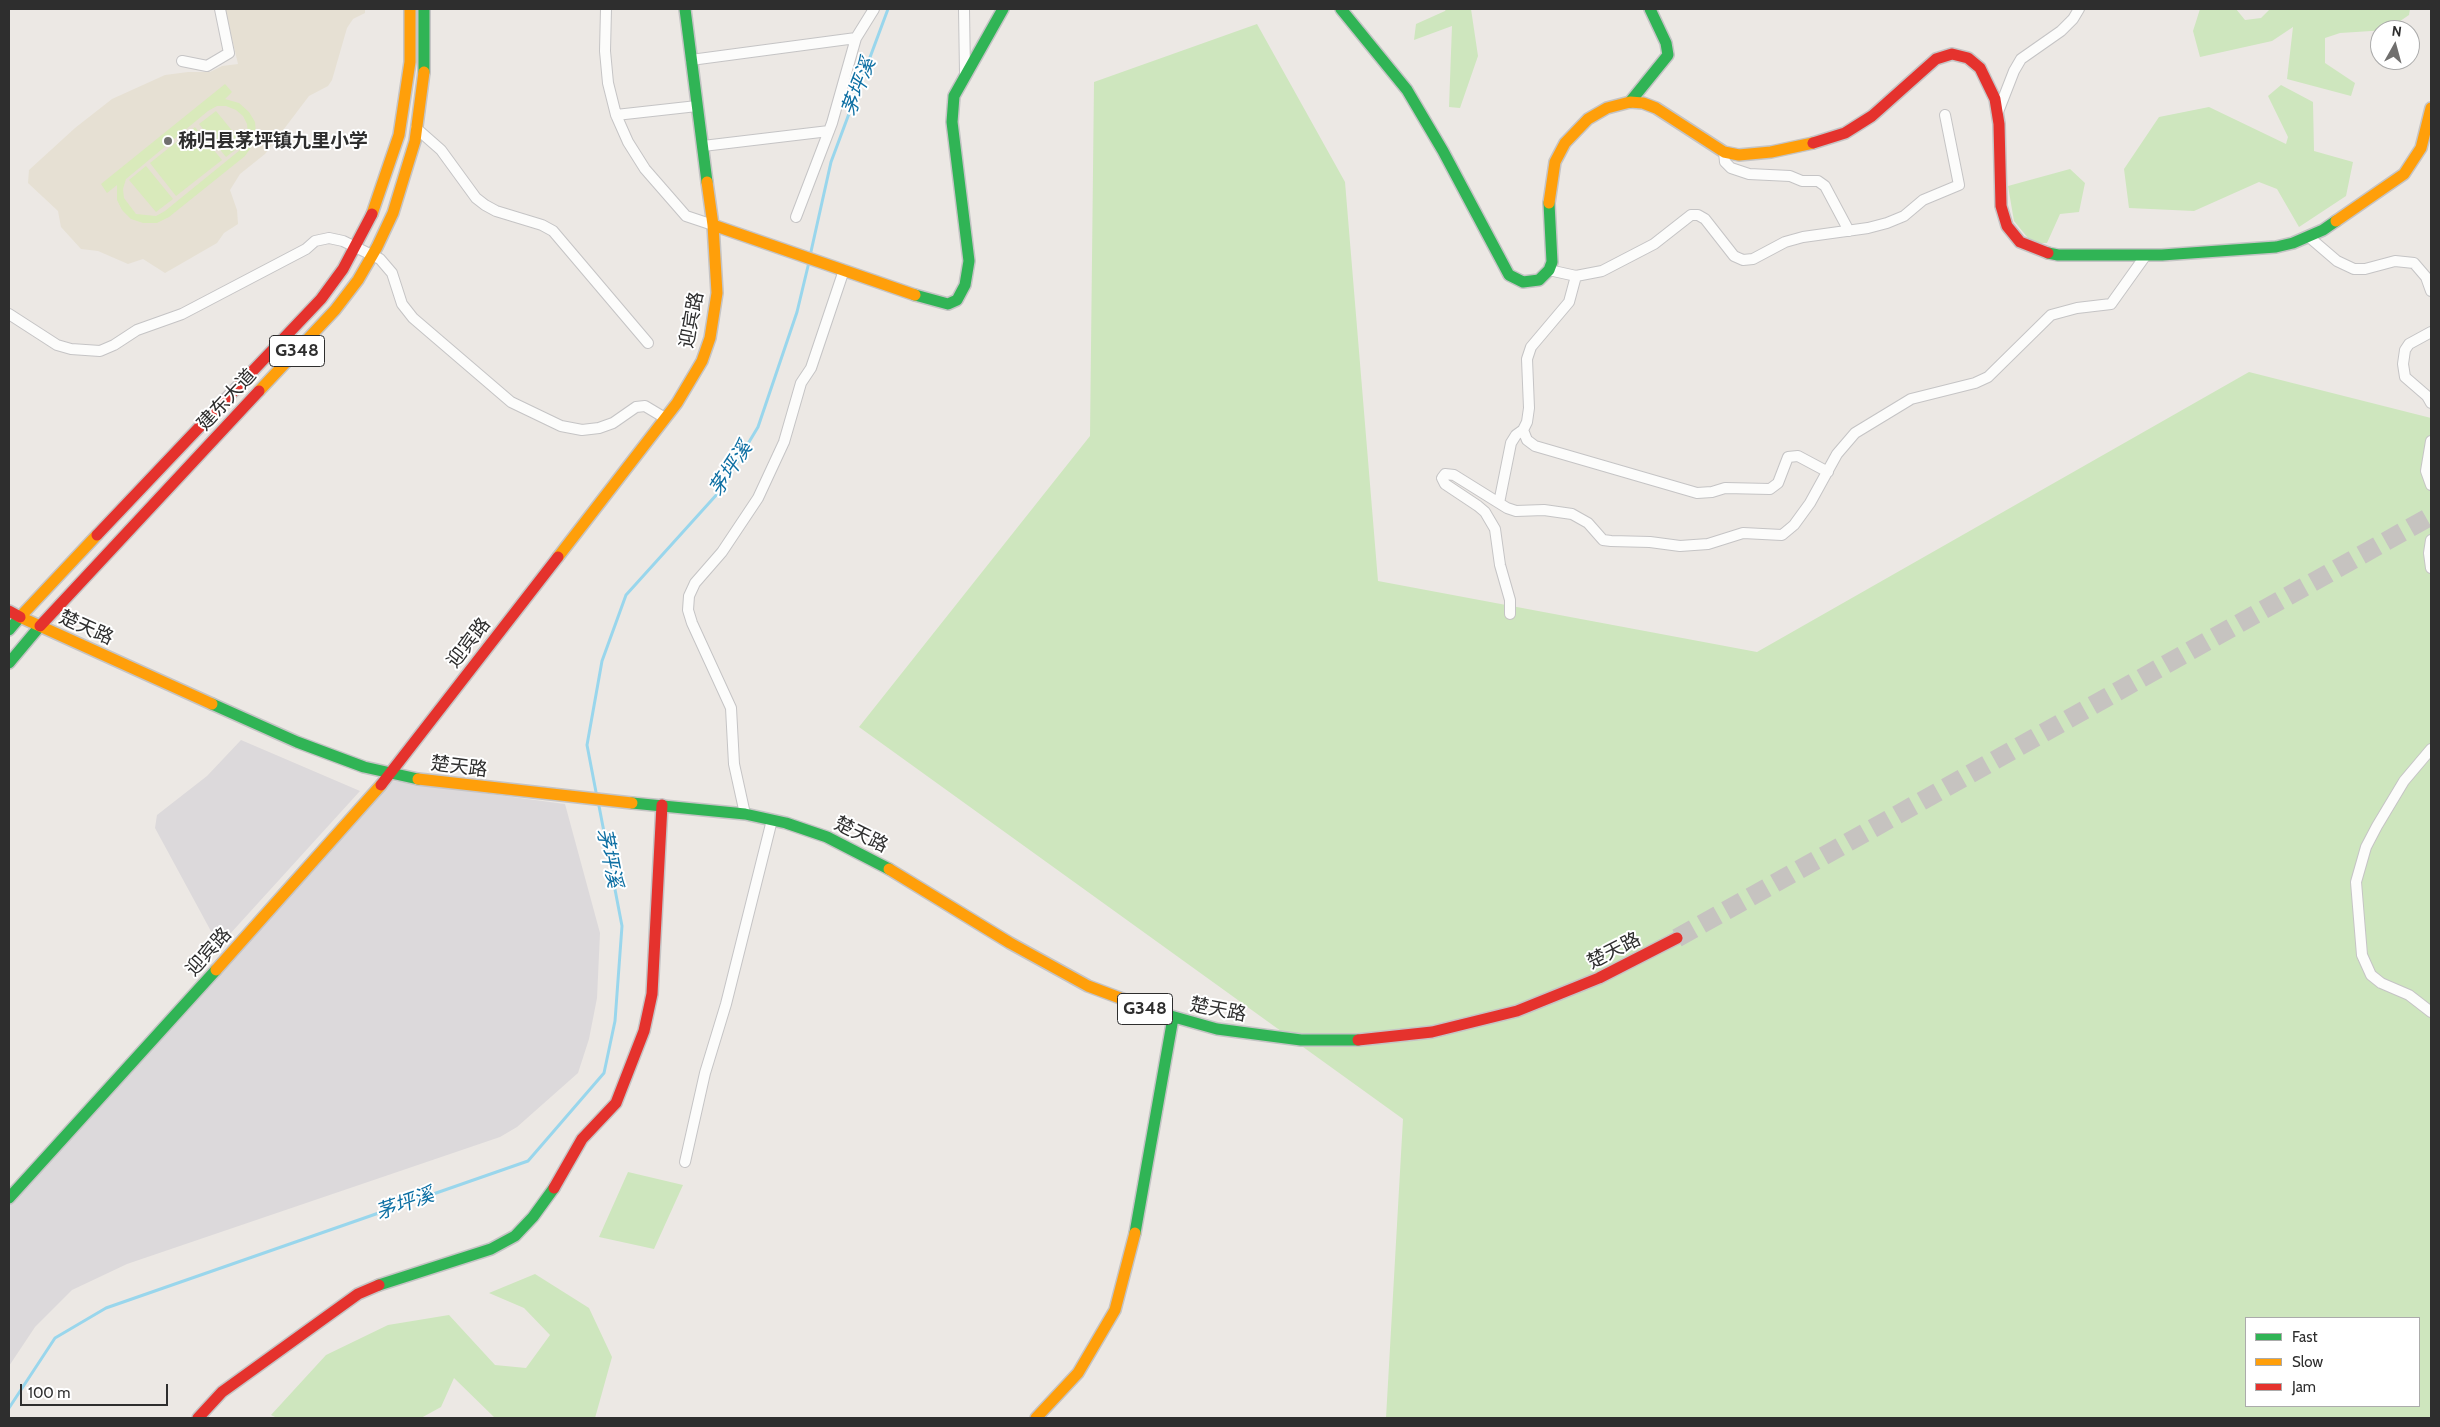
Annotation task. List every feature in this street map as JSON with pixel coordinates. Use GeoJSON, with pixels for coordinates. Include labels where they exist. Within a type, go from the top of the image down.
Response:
{"type":"FeatureCollection","features":[{"type":"Feature","properties":{"kind":"main road","name":"建东大道"},"geometry":{"type":"LineString","coordinates":[[9,630],[20,616],[321,298],[356,246],[377,204],[390,170],[401,123],[410,62],[410,9]]}},
{"type":"Feature","properties":{"kind":"main road","name":"建东大道"},"geometry":{"type":"LineString","coordinates":[[9,663],[40,626],[335,310],[358,280],[373,255],[393,213],[405,177],[417,128],[425,64],[424,9]]}},
{"type":"Feature","properties":{"kind":"main road","name":"迎宾路"},"geometry":{"type":"LineString","coordinates":[[9,1198],[345,827],[390,774],[691,382],[702,361],[710,338],[715,316],[717,292],[713,225],[685,9]]}},
{"type":"Feature","properties":{"kind":"main road"},"geometry":{"type":"LineString","coordinates":[[713,225],[944,303],[953,302],[960,297],[968,276],[969,260],[952,109],[954,96],[965,73],[998,22],[1003,9]]}},
{"type":"Feature","properties":{"kind":"main road"},"geometry":{"type":"LineString","coordinates":[[1341,9],[1407,90],[1443,151],[1509,275],[1523,282],[1539,280],[1550,270],[1554,255],[1549,194],[1552,173],[1559,152],[1572,134],[1588,119],[1607,108],[1630,102],[1643,103],[1656,108],[1724,152],[1739,155],[1771,152],[1845,133],[1879,111],[1936,59],[1952,54],[1968,58],[1980,68],[1991,87],[1998,112],[2001,206],[2007,226],[2020,242],[2029,248],[2049,254],[2146,255],[2188,255],[2259,249],[2293,243],[2323,230],[2404,174],[2414,162],[2420,148],[2431,108]]}},
{"type":"Feature","properties":{"kind":"main road"},"geometry":{"type":"LineString","coordinates":[[1630,102],[1668,55],[1666,43],[1650,9]]}},
{"type":"Feature","properties":{"kind":"main road","name":"楚天路"},"geometry":{"type":"LineString","coordinates":[[9,611],[297,742],[330,756],[390,774],[458,785],[745,814],[772,820],[827,837],[866,855],[1048,965],[1088,986],[1173,1018],[1216,1029],[1301,1040],[1360,1040],[1432,1032],[1517,1011],[1560,996],[1677,938]]}},
{"type":"Feature","properties":{"kind":"main road"},"geometry":{"type":"LineString","coordinates":[[198,1418],[222,1392],[358,1294],[381,1283],[491,1249],[515,1236],[533,1217],[556,1185],[582,1139],[616,1103],[644,1031],[652,994],[662,805]]}},
{"type":"Feature","properties":{"kind":"main road"},"geometry":{"type":"LineString","coordinates":[[1036,1418],[1062,1393],[1087,1360],[1104,1333],[1118,1302],[1134,1240],[1173,1018]]}},
{"type":"Feature","properties":{"kind":"street"},"geometry":{"type":"LineString","coordinates":[[182,61],[207,66],[229,53],[220,9]]}},
{"type":"Feature","properties":{"kind":"street"},"geometry":{"type":"LineString","coordinates":[[606,9],[605,52],[608,83],[616,115],[646,169],[686,216],[713,225]]}},
{"type":"Feature","properties":{"kind":"street"},"geometry":{"type":"LineString","coordinates":[[796,217],[829,131],[856,38],[874,9]]}},
{"type":"Feature","properties":{"kind":"street"},"geometry":{"type":"LineString","coordinates":[[964,9],[965,73]]}},
{"type":"Feature","properties":{"kind":"street"},"geometry":{"type":"LineString","coordinates":[[1998,112],[2014,71],[2021,59],[2061,30],[2073,19],[2079,9]]}},
{"type":"Feature","properties":{"kind":"street"},"geometry":{"type":"LineString","coordinates":[[691,60],[856,38]]}},
{"type":"Feature","properties":{"kind":"street"},"geometry":{"type":"LineString","coordinates":[[616,115],[697,106]]}},
{"type":"Feature","properties":{"kind":"street"},"geometry":{"type":"LineString","coordinates":[[1550,270],[1576,276],[1596,273],[1622,262],[1654,244],[1691,215],[1698,215],[1705,219],[1734,256],[1743,260],[1753,259],[1794,239],[1887,223],[1904,216],[1923,200],[1958,185],[1945,115]]}},
{"type":"Feature","properties":{"kind":"street"},"geometry":{"type":"LineString","coordinates":[[401,123],[417,128],[441,150],[476,198],[485,205],[542,225],[553,231],[648,343]]}},
{"type":"Feature","properties":{"kind":"street"},"geometry":{"type":"LineString","coordinates":[[703,146],[829,131]]}},
{"type":"Feature","properties":{"kind":"street"},"geometry":{"type":"LineString","coordinates":[[1724,152],[1724,162],[1732,168],[1748,174],[1790,176],[1802,181],[1818,181],[1825,186],[1849,231]]}},
{"type":"Feature","properties":{"kind":"street"},"geometry":{"type":"LineString","coordinates":[[2309,237],[2337,261],[2354,269],[2365,269],[2395,261],[2414,263],[2426,277],[2431,291]]}},
{"type":"Feature","properties":{"kind":"street"},"geometry":{"type":"LineString","coordinates":[[9,314],[58,345],[71,349],[100,351],[114,345],[137,330],[182,314],[306,249],[315,241],[328,238],[343,240],[380,259],[392,273],[402,304],[413,318],[511,402],[561,426],[582,430],[599,428],[613,423],[636,407],[645,406],[665,418]]}},
{"type":"Feature","properties":{"kind":"street"},"geometry":{"type":"LineString","coordinates":[[1510,614],[1510,600],[1500,565],[1495,529],[1485,512],[1445,484],[1443,476],[1448,473],[1516,511],[1544,510],[1572,514],[1588,523],[1603,540],[1611,542],[1650,542],[1680,546],[1708,544],[1742,533],[1782,535],[1794,525],[1810,503],[1845,442],[1856,432],[1911,399],[1975,383],[1988,377],[2051,314],[2077,308],[2111,304],[2146,255]]}},
{"type":"Feature","properties":{"kind":"street"},"geometry":{"type":"LineString","coordinates":[[745,814],[734,764],[731,708],[692,623],[688,610],[689,596],[695,582],[722,552],[758,498],[784,442],[801,383],[810,368],[844,270]]}},
{"type":"Feature","properties":{"kind":"street"},"geometry":{"type":"LineString","coordinates":[[1576,276],[1569,302],[1531,347],[1527,366],[1529,408],[1523,430],[1527,440],[1535,446],[1697,493],[1712,492],[1724,488],[1770,489],[1778,483],[1788,457],[1798,456],[1828,472]]}},
{"type":"Feature","properties":{"kind":"street"},"geometry":{"type":"LineString","coordinates":[[2431,332],[2408,344],[2403,364],[2405,377],[2427,396],[2431,403]]}},
{"type":"Feature","properties":{"kind":"street"},"geometry":{"type":"LineString","coordinates":[[1499,503],[1511,443],[1516,435],[1523,430]]}},
{"type":"Feature","properties":{"kind":"street"},"geometry":{"type":"LineString","coordinates":[[2431,441],[2426,471],[2431,484]]}},
{"type":"Feature","properties":{"kind":"street"},"geometry":{"type":"LineString","coordinates":[[2431,540],[2429,554],[2431,568]]}},
{"type":"Feature","properties":{"kind":"street"},"geometry":{"type":"LineString","coordinates":[[2431,749],[2404,781],[2377,826],[2366,847],[2356,882],[2362,955],[2371,975],[2381,983],[2409,995],[2431,1012]]}},
{"type":"Feature","properties":{"kind":"street"},"geometry":{"type":"LineString","coordinates":[[686,1162],[706,1073],[725,1011],[772,820]]}},
{"type":"Feature","properties":{"kind":"shaded area","name":"秭归县茅坪镇九里小学"},"geometry":{"type":"Polygon","coordinates":[[[225,9],[365,9],[365,13],[353,19],[347,28],[332,80],[328,86],[309,96],[265,154],[240,174],[230,190],[237,210],[238,224],[224,233],[217,243],[165,273],[143,259],[128,264],[98,251],[81,249],[61,227],[58,211],[28,183],[29,170],[75,128],[112,99],[165,75],[210,72],[222,66],[238,64],[225,9]]]}},
{"type":"Feature","properties":{"kind":"shaded area"},"geometry":{"type":"Polygon","coordinates":[[[241,740],[360,791],[219,946],[155,828],[157,815],[207,776],[241,740]]]}},
{"type":"Feature","properties":{"kind":"shaded area"},"geometry":{"type":"Polygon","coordinates":[[[393,781],[565,804],[600,933],[597,998],[589,1039],[578,1073],[517,1127],[500,1137],[127,1264],[72,1290],[35,1327],[9,1366],[9,1200],[393,781]]]}},
{"type":"Feature","properties":{"kind":"green space"},"geometry":{"type":"Polygon","coordinates":[[[1446,9],[1471,9],[1478,56],[1460,108],[1449,107],[1452,26],[1414,40],[1416,24],[1446,9]]]}},
{"type":"Feature","properties":{"kind":"green space"},"geometry":{"type":"Polygon","coordinates":[[[2200,9],[2236,9],[2245,20],[2261,18],[2270,9],[2410,9],[2409,15],[2402,20],[2370,20],[2370,31],[2340,33],[2325,38],[2325,63],[2355,83],[2351,96],[2287,79],[2293,27],[2272,41],[2200,57],[2193,31],[2200,9]]]}},
{"type":"Feature","properties":{"kind":"green space"},"geometry":{"type":"Polygon","coordinates":[[[1257,24],[1345,182],[1378,581],[1757,652],[2249,372],[2431,418],[2431,1418],[1386,1418],[1403,1119],[859,727],[1090,436],[1094,82],[1257,24]]]}},
{"type":"Feature","properties":{"kind":"green space"},"geometry":{"type":"Polygon","coordinates":[[[225,84],[232,92],[225,99],[239,103],[249,112],[255,122],[256,133],[252,146],[245,156],[169,217],[157,223],[143,223],[131,219],[122,210],[117,200],[117,185],[107,193],[101,184],[225,84]],[[217,106],[208,111],[126,179],[123,189],[124,198],[136,214],[156,216],[165,211],[240,150],[248,134],[247,124],[243,116],[236,110],[226,106],[217,106]]]}},
{"type":"Feature","properties":{"kind":"green space"},"geometry":{"type":"Polygon","coordinates":[[[2281,85],[2313,102],[2314,151],[2353,162],[2346,196],[2299,227],[2277,189],[2259,182],[2194,211],[2129,208],[2124,169],[2159,117],[2209,107],[2286,144],[2288,137],[2268,96],[2281,85]]]}},
{"type":"Feature","properties":{"kind":"green space"},"geometry":{"type":"Polygon","coordinates":[[[216,111],[243,144],[226,157],[199,124],[216,111]]]}},
{"type":"Feature","properties":{"kind":"green space"},"geometry":{"type":"Polygon","coordinates":[[[195,127],[222,160],[176,196],[150,163],[195,127]]]}},
{"type":"Feature","properties":{"kind":"green space"},"geometry":{"type":"Polygon","coordinates":[[[146,166],[173,199],[156,212],[129,180],[146,166]]]}},
{"type":"Feature","properties":{"kind":"green space"},"geometry":{"type":"Polygon","coordinates":[[[2070,169],[2085,183],[2079,212],[2060,214],[2047,243],[2032,243],[2014,221],[2008,186],[2070,169]]]}},
{"type":"Feature","properties":{"kind":"green space"},"geometry":{"type":"Polygon","coordinates":[[[628,1172],[683,1185],[654,1249],[599,1237],[628,1172]]]}},
{"type":"Feature","properties":{"kind":"green space"},"geometry":{"type":"Polygon","coordinates":[[[535,1274],[589,1308],[612,1357],[595,1418],[495,1418],[454,1378],[441,1407],[421,1418],[277,1418],[271,1415],[326,1355],[388,1325],[449,1315],[495,1365],[526,1368],[550,1335],[524,1308],[489,1293],[535,1274]]]}},
{"type":"Feature","properties":{"kind":"waterway","name":"茅坪溪"},"geometry":{"type":"LineString","coordinates":[[810,256],[831,162],[888,9]]}},
{"type":"Feature","properties":{"kind":"waterway","name":"茅坪溪"},"geometry":{"type":"LineString","coordinates":[[596,792],[587,745],[602,661],[626,595],[719,492],[758,427],[797,312],[809,262]]}},
{"type":"Feature","properties":{"kind":"waterway","name":"茅坪溪"},"geometry":{"type":"LineString","coordinates":[[9,1408],[55,1338],[106,1308],[528,1161],[604,1073],[615,1021],[622,926],[599,806]]}},
{"type":"Feature","properties":{"kind":"tunnel"},"geometry":{"type":"LineString","coordinates":[[1677,938],[2431,516]]}},
{"type":"Feature","properties":{"kind":"traffic: fast"},"geometry":{"type":"LineString","coordinates":[[424,9],[424,72]]}},
{"type":"Feature","properties":{"kind":"traffic: fast"},"geometry":{"type":"LineString","coordinates":[[685,9],[707,182]]}},
{"type":"Feature","properties":{"kind":"traffic: fast"},"geometry":{"type":"LineString","coordinates":[[915,295],[948,304],[957,300],[965,285],[969,261],[952,122],[954,96],[1003,9]]}},
{"type":"Feature","properties":{"kind":"traffic: fast"},"geometry":{"type":"LineString","coordinates":[[1341,9],[1407,90],[1443,151],[1509,275],[1523,282],[1539,280],[1549,270],[1552,262],[1549,203]]}},
{"type":"Feature","properties":{"kind":"traffic: fast"},"geometry":{"type":"LineString","coordinates":[[1630,102],[1668,55],[1666,43],[1650,9]]}},
{"type":"Feature","properties":{"kind":"traffic: fast"},"geometry":{"type":"LineString","coordinates":[[2048,253],[2058,255],[2162,255],[2276,247],[2293,243],[2323,230],[2336,221]]}},
{"type":"Feature","properties":{"kind":"traffic: fast"},"geometry":{"type":"LineString","coordinates":[[9,630],[20,617]]}},
{"type":"Feature","properties":{"kind":"traffic: fast"},"geometry":{"type":"LineString","coordinates":[[9,663],[40,626]]}},
{"type":"Feature","properties":{"kind":"traffic: fast"},"geometry":{"type":"LineString","coordinates":[[212,704],[297,742],[364,767],[418,779]]}},
{"type":"Feature","properties":{"kind":"traffic: fast"},"geometry":{"type":"LineString","coordinates":[[632,803],[745,814],[786,823],[827,837],[889,869]]}},
{"type":"Feature","properties":{"kind":"traffic: fast"},"geometry":{"type":"LineString","coordinates":[[9,1198],[216,970]]}},
{"type":"Feature","properties":{"kind":"traffic: fast"},"geometry":{"type":"LineString","coordinates":[[1160,1013],[1217,1029],[1301,1040],[1358,1040]]}},
{"type":"Feature","properties":{"kind":"traffic: fast"},"geometry":{"type":"LineString","coordinates":[[1135,1233],[1173,1018]]}},
{"type":"Feature","properties":{"kind":"traffic: fast"},"geometry":{"type":"LineString","coordinates":[[379,1285],[491,1249],[515,1236],[533,1217],[554,1188]]}},
{"type":"Feature","properties":{"kind":"traffic: slow"},"geometry":{"type":"LineString","coordinates":[[372,214],[399,135],[410,62],[410,9]]}},
{"type":"Feature","properties":{"kind":"traffic: slow"},"geometry":{"type":"LineString","coordinates":[[259,391],[335,310],[358,280],[377,247],[393,213],[415,141],[424,72]]}},
{"type":"Feature","properties":{"kind":"traffic: slow"},"geometry":{"type":"LineString","coordinates":[[1549,203],[1555,162],[1565,143],[1588,119],[1607,108],[1630,102],[1643,103],[1656,108],[1724,152],[1739,155],[1771,152],[1813,143]]}},
{"type":"Feature","properties":{"kind":"traffic: slow"},"geometry":{"type":"LineString","coordinates":[[2336,221],[2404,174],[2421,148],[2431,108]]}},
{"type":"Feature","properties":{"kind":"traffic: slow"},"geometry":{"type":"LineString","coordinates":[[558,557],[677,403],[702,361],[710,338],[717,293],[713,225],[707,182]]}},
{"type":"Feature","properties":{"kind":"traffic: slow"},"geometry":{"type":"LineString","coordinates":[[713,225],[915,295]]}},
{"type":"Feature","properties":{"kind":"traffic: slow"},"geometry":{"type":"LineString","coordinates":[[97,535],[20,617],[212,704]]}},
{"type":"Feature","properties":{"kind":"traffic: slow"},"geometry":{"type":"LineString","coordinates":[[418,779],[632,803]]}},
{"type":"Feature","properties":{"kind":"traffic: slow"},"geometry":{"type":"LineString","coordinates":[[216,970],[381,785]]}},
{"type":"Feature","properties":{"kind":"traffic: slow"},"geometry":{"type":"LineString","coordinates":[[889,869],[1010,943],[1088,986],[1160,1013]]}},
{"type":"Feature","properties":{"kind":"traffic: slow"},"geometry":{"type":"LineString","coordinates":[[1036,1418],[1078,1373],[1115,1310],[1135,1233]]}},
{"type":"Feature","properties":{"kind":"traffic: jam"},"geometry":{"type":"LineString","coordinates":[[1813,143],[1845,133],[1872,116],[1936,59],[1952,54],[1968,58],[1980,68],[1995,99],[1999,124],[2001,206],[2007,226],[2020,242],[2048,253]]}},
{"type":"Feature","properties":{"kind":"traffic: jam"},"geometry":{"type":"LineString","coordinates":[[97,535],[321,299],[343,269],[372,214]]}},
{"type":"Feature","properties":{"kind":"traffic: jam"},"geometry":{"type":"LineString","coordinates":[[40,626],[259,391]]}},
{"type":"Feature","properties":{"kind":"traffic: jam"},"geometry":{"type":"LineString","coordinates":[[381,785],[558,557]]}},
{"type":"Feature","properties":{"kind":"traffic: jam"},"geometry":{"type":"LineString","coordinates":[[9,611],[20,617]]}},
{"type":"Feature","properties":{"kind":"traffic: jam"},"geometry":{"type":"LineString","coordinates":[[554,1188],[582,1139],[616,1103],[644,1031],[652,994],[662,805]]}},
{"type":"Feature","properties":{"kind":"traffic: jam"},"geometry":{"type":"LineString","coordinates":[[1358,1040],[1432,1032],[1517,1011],[1599,978],[1677,938]]}},
{"type":"Feature","properties":{"kind":"traffic: jam"},"geometry":{"type":"LineString","coordinates":[[198,1418],[222,1392],[358,1294],[379,1285]]}},
{"type":"Feature","properties":{"kind":"place","name":"秭归县茅坪镇九里小学"},"geometry":{"type":"Point","coordinates":[168,141]}}]}
